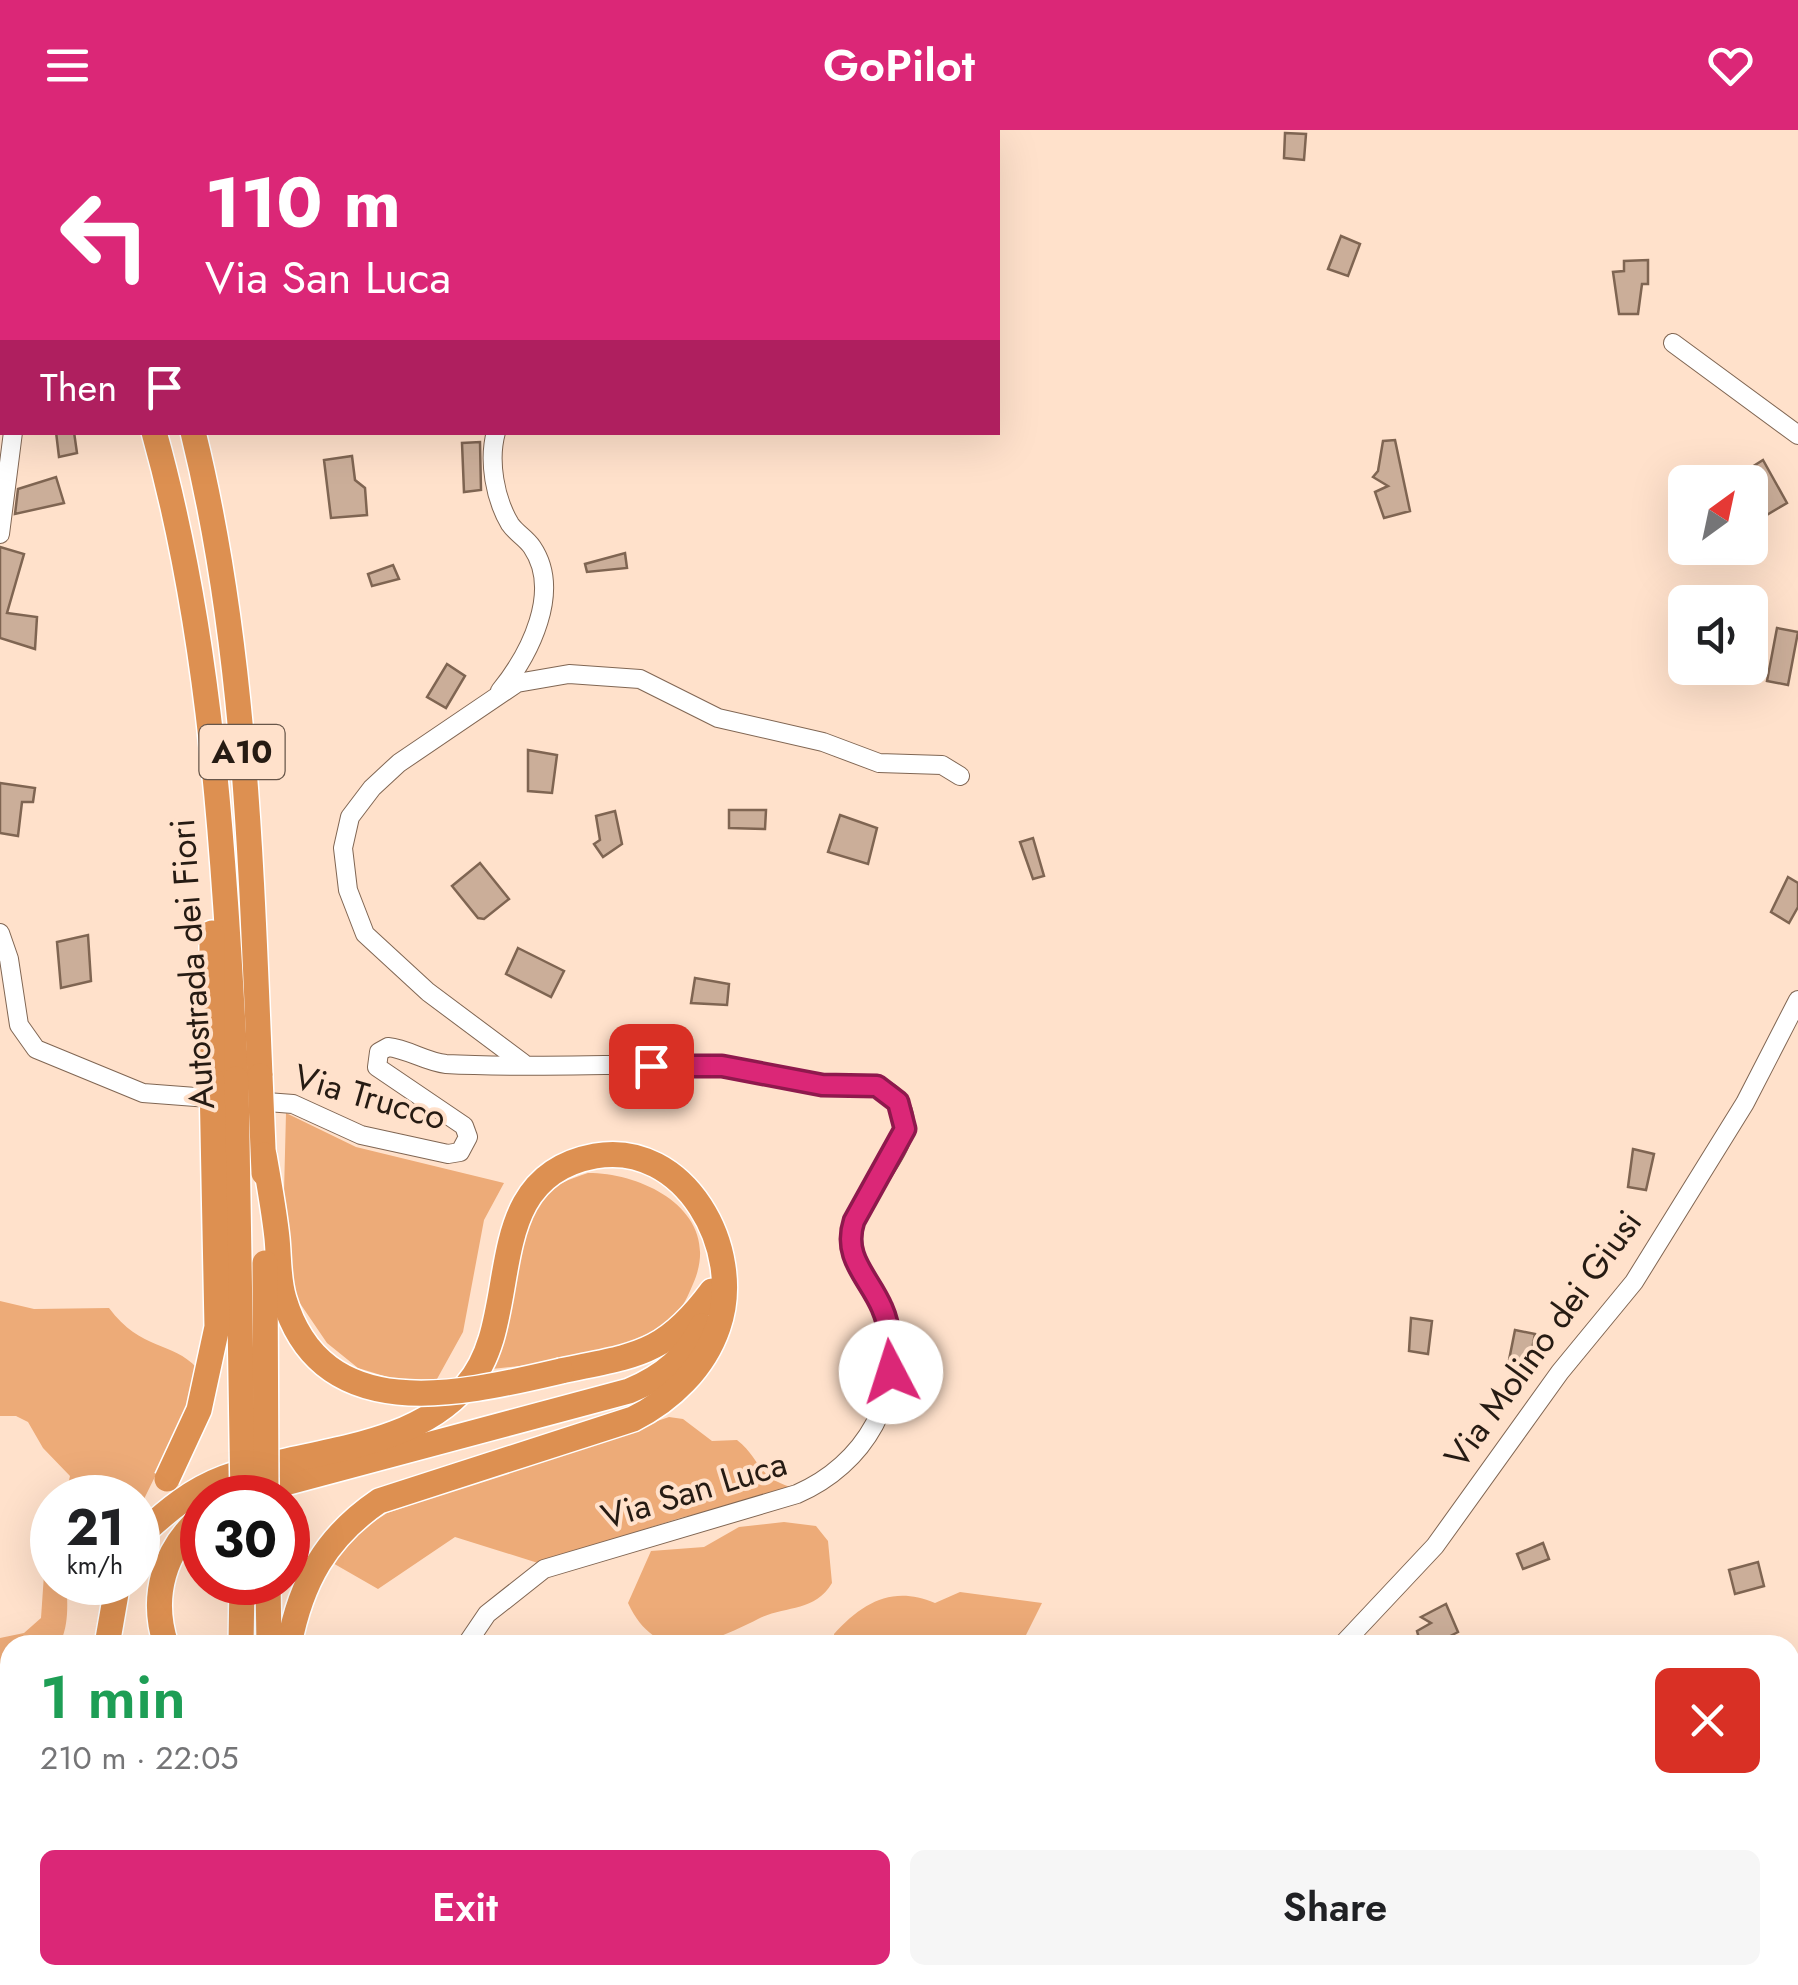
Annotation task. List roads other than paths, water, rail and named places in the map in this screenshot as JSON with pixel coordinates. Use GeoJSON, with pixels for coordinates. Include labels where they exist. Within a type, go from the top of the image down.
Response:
{"type":"FeatureCollection","features":[{"type":"Feature","properties":{"kind":"highway","name":"Autostrada dei Fiori"},"geometry":{"type":"LineString","coordinates":[[155,435],[194,609],[221,854],[236,1078],[240,1475]]}},
{"type":"Feature","properties":{"kind":"highway","name":"Autostrada dei Fiori"},"geometry":{"type":"LineString","coordinates":[[193,435],[235,686],[251,855],[236,1078],[264,1155],[266,1475]]}},
{"type":"Feature","properties":{"kind":"highway"},"geometry":{"type":"LineString","coordinates":[[160,1494],[198,1410],[217,1327],[236,1078]]}},
{"type":"Feature","properties":{"kind":"highway"},"geometry":{"type":"LineString","coordinates":[[160,1518],[221,1479],[386,1435],[424,1421],[448,1403],[467,1386],[487,1352],[511,1232],[538,1188],[568,1166],[617,1154],[664,1170],[691,1192],[702,1208],[720,1259],[724,1288],[718,1326],[700,1361],[665,1400],[633,1419],[379,1501],[350,1521],[326,1546],[295,1613],[291,1635]]}},
{"type":"Feature","properties":{"kind":"highway"},"geometry":{"type":"LineString","coordinates":[[264,1155],[284,1300],[305,1340],[322,1359],[372,1387],[422,1396],[474,1391],[654,1348],[680,1332],[712,1292]]}},
{"type":"Feature","properties":{"kind":"highway"},"geometry":{"type":"LineString","coordinates":[[310,1478],[647,1384],[688,1350],[701,1331],[720,1259]]}},
{"type":"Feature","properties":{"kind":"highway"},"geometry":{"type":"LineString","coordinates":[[163,1635],[159,1620],[161,1578],[180,1538]]}},
{"type":"Feature","properties":{"kind":"highway"},"geometry":{"type":"LineString","coordinates":[[109,1635],[114,1605]]}},
{"type":"Feature","properties":{"kind":"highway"},"geometry":{"type":"LineString","coordinates":[[241,1635],[242,1605]]}},
{"type":"Feature","properties":{"kind":"highway"},"geometry":{"type":"LineString","coordinates":[[268,1605],[269,1635]]}},
{"type":"Feature","properties":{"kind":"street"},"geometry":{"type":"LineString","coordinates":[[1673,344],[1798,435]]}},
{"type":"Feature","properties":{"kind":"street"},"geometry":{"type":"LineString","coordinates":[[0,534],[14,435]]}},
{"type":"Feature","properties":{"kind":"street"},"geometry":{"type":"LineString","coordinates":[[489,704],[510,678],[545,602],[544,578],[532,547],[511,526],[496,490],[492,445],[495,435]]}},
{"type":"Feature","properties":{"kind":"street"},"geometry":{"type":"LineString","coordinates":[[524,1063],[428,992],[366,934],[348,890],[343,848],[350,817],[372,788],[399,763],[517,684],[570,674],[640,678],[718,718],[823,742],[880,763],[942,765],[960,776]]}},
{"type":"Feature","properties":{"kind":"street","name":"Via Trucco"},"geometry":{"type":"LineString","coordinates":[[0,933],[9,959],[16,1016],[29,1042],[53,1059],[143,1093],[292,1104],[360,1135],[454,1154],[467,1143],[464,1126],[380,1072],[376,1062],[379,1052],[394,1047],[436,1062],[524,1063]]}},
{"type":"Feature","properties":{"kind":"street","name":"Via Molino dei Giusi"},"geometry":{"type":"LineString","coordinates":[[1352,1635],[1422,1562],[1560,1372],[1634,1282],[1746,1103],[1798,1000]]}},
{"type":"Feature","properties":{"kind":"street","name":"Via San Luca"},"geometry":{"type":"LineString","coordinates":[[473,1635],[487,1614],[544,1570],[734,1515],[827,1478],[864,1442],[882,1409],[891,1372],[882,1308],[852,1257],[850,1238],[854,1221],[905,1129],[903,1110],[892,1095],[868,1084],[822,1085],[722,1066],[584,1068],[524,1063]]}}]}
